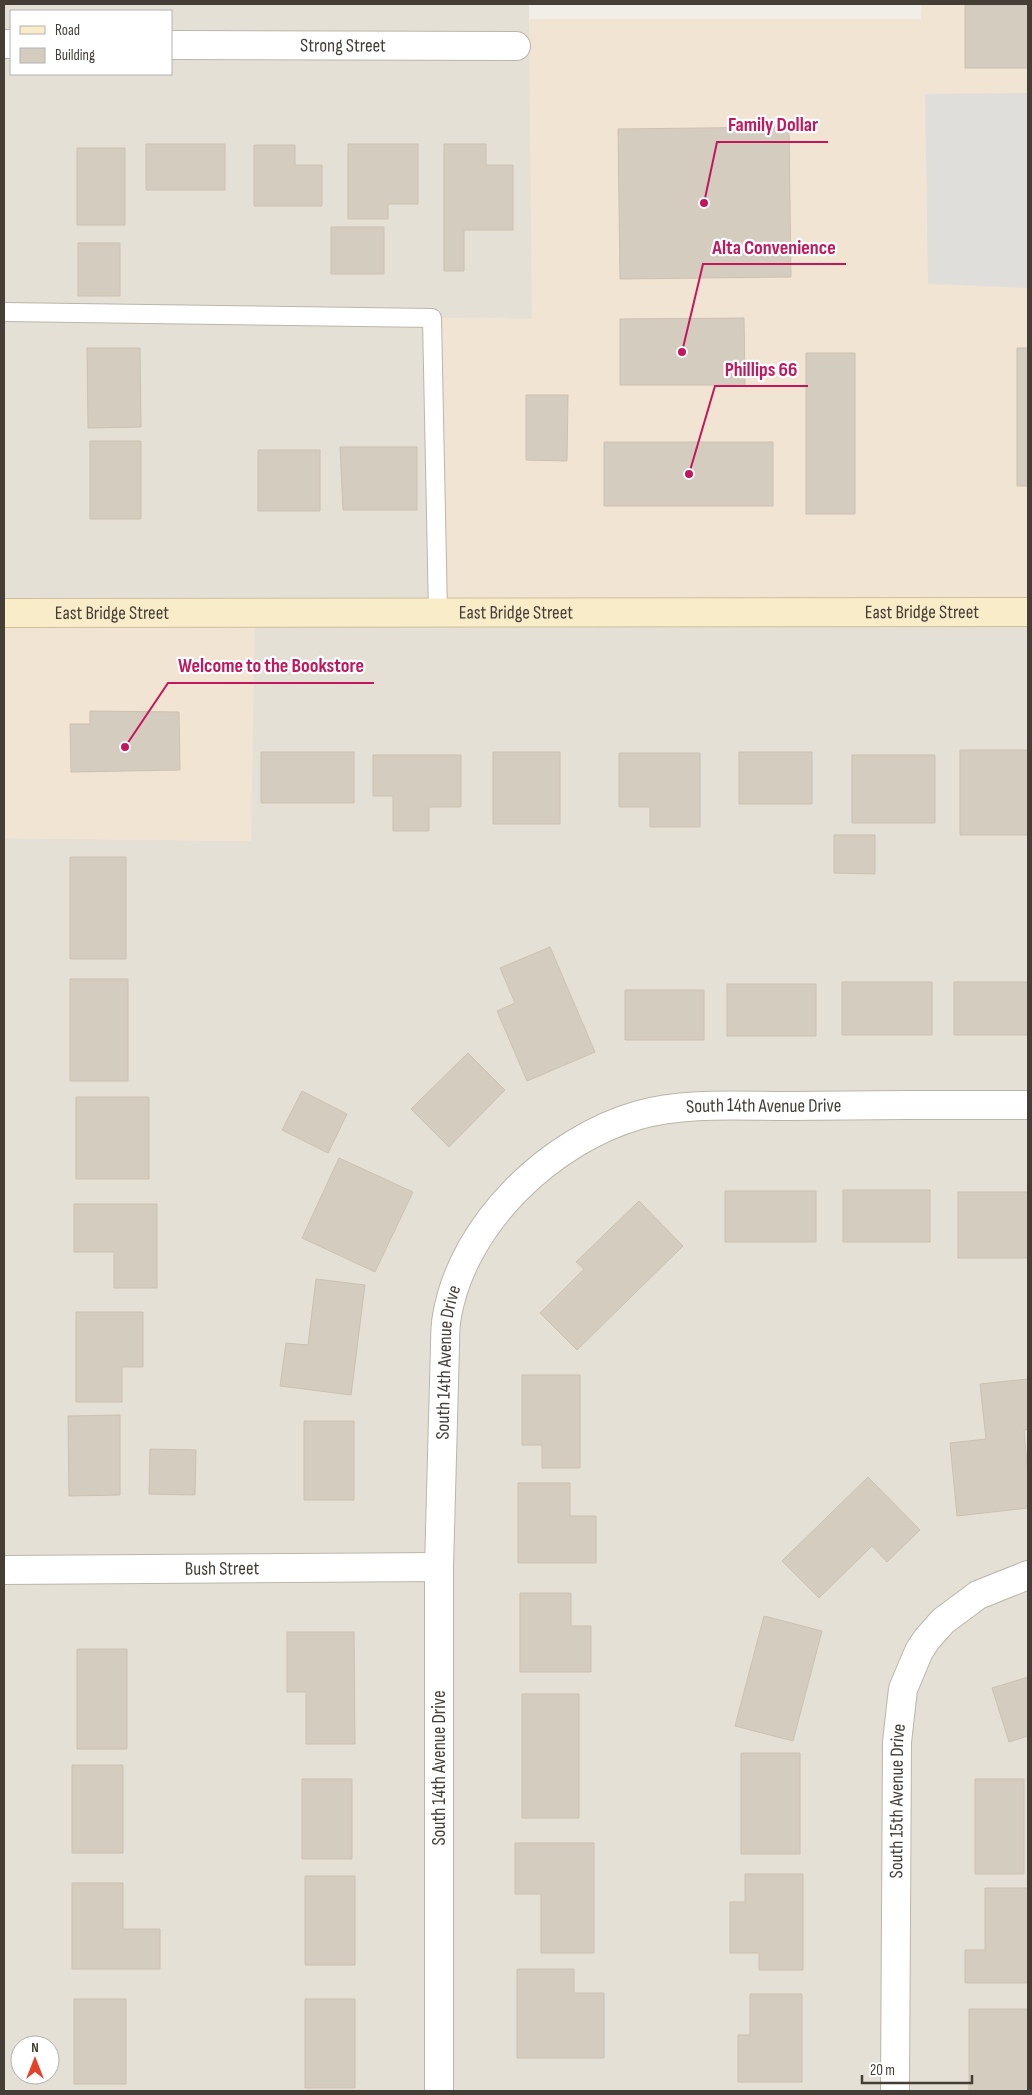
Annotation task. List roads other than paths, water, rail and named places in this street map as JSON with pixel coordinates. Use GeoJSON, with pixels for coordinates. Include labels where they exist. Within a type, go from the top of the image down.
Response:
{"type":"FeatureCollection","features":[{"type":"Feature","properties":{"kind":"main road","name":"East Bridge Street"},"geometry":{"type":"LineString","coordinates":[[4,614],[1028,612]]}},
{"type":"Feature","properties":{"kind":"street","name":"Strong Street"},"geometry":{"type":"LineString","coordinates":[[172,45],[516,46]]}},
{"type":"Feature","properties":{"kind":"street","name":"South 14th Avenue Drive"},"geometry":{"type":"LineString","coordinates":[[439,2091],[439,1567],[446,1316],[456,1283],[477,1240],[493,1215],[546,1162],[579,1140],[606,1126],[640,1114],[672,1108],[1028,1104]]}},
{"type":"Feature","properties":{"kind":"street","name":"Bush Street"},"geometry":{"type":"LineString","coordinates":[[4,1570],[439,1567]]}},
{"type":"Feature","properties":{"kind":"street","name":"South 15th Avenue Drive"},"geometry":{"type":"LineString","coordinates":[[894,2091],[897,1742],[903,1689],[919,1651],[943,1621],[978,1595],[1028,1575]]}},
{"type":"Feature","properties":{"kind":"lane"},"geometry":{"type":"LineString","coordinates":[[4,312],[432,318],[438,613]]}},
{"type":"Feature","properties":{"kind":"place","name":"Family Dollar"},"geometry":{"type":"Point","coordinates":[704,203]}},
{"type":"Feature","properties":{"kind":"place","name":"Alta Convenience"},"geometry":{"type":"Point","coordinates":[682,352]}},
{"type":"Feature","properties":{"kind":"place","name":"Phillips 66"},"geometry":{"type":"Point","coordinates":[689,474]}},
{"type":"Feature","properties":{"kind":"place","name":"Welcome to the Bookstore"},"geometry":{"type":"Point","coordinates":[125,747]}}]}
